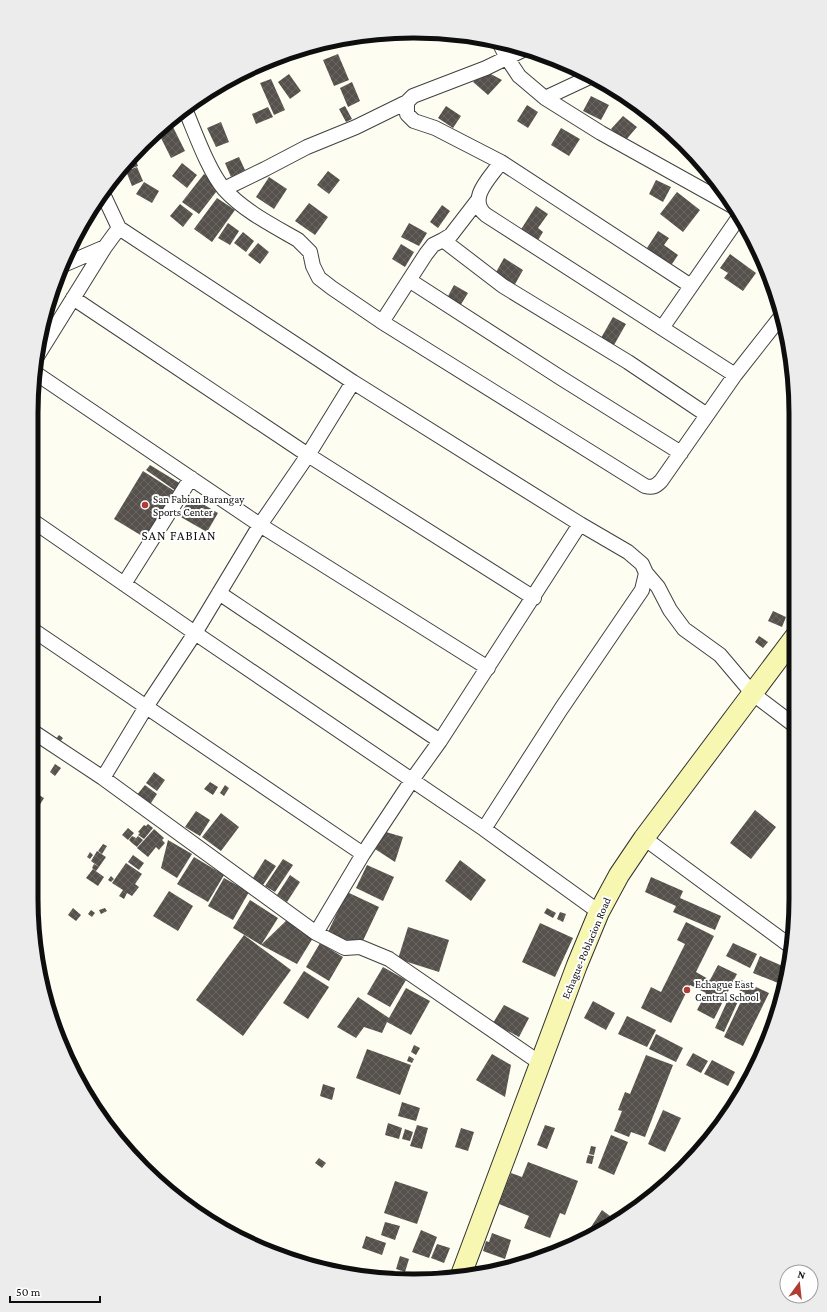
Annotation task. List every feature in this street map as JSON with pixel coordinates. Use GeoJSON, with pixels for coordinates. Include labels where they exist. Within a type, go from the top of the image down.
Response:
{"type":"FeatureCollection","features":[{"type":"Feature","properties":{"kind":"main road","name":"Echague-Poblacion Road"},"geometry":{"type":"LineString","coordinates":[[462,1271],[577,964],[599,912],[619,875],[644,838],[789,645]]}},
{"type":"Feature","properties":{"kind":"street"},"geometry":{"type":"LineString","coordinates":[[502,49],[519,76],[545,98],[601,133],[722,200]]}},
{"type":"Feature","properties":{"kind":"street"},"geometry":{"type":"LineString","coordinates":[[224,188],[307,147],[356,127],[407,102],[413,96],[486,68],[517,53]]}},
{"type":"Feature","properties":{"kind":"street"},"geometry":{"type":"LineString","coordinates":[[545,98],[585,79]]}},
{"type":"Feature","properties":{"kind":"street"},"geometry":{"type":"LineString","coordinates":[[407,102],[407,114],[414,121],[435,128],[501,162],[691,286]]}},
{"type":"Feature","properties":{"kind":"street"},"geometry":{"type":"LineString","coordinates":[[187,114],[211,168],[224,188],[244,207],[298,240],[310,252],[313,266],[319,278],[382,322],[645,486],[656,486],[661,481],[735,375],[777,321]]}},
{"type":"Feature","properties":{"kind":"street"},"geometry":{"type":"LineString","coordinates":[[382,322],[426,254],[433,245],[451,235],[478,200],[481,190],[501,162]]}},
{"type":"Feature","properties":{"kind":"street"},"geometry":{"type":"LineString","coordinates":[[105,200],[119,228],[353,382],[580,524],[628,552],[642,564],[646,574],[658,587],[670,610],[684,629],[720,655],[753,694],[789,721]]}},
{"type":"Feature","properties":{"kind":"street"},"geometry":{"type":"LineString","coordinates":[[478,200],[480,210],[735,375]]}},
{"type":"Feature","properties":{"kind":"street"},"geometry":{"type":"LineString","coordinates":[[662,328],[736,221]]}},
{"type":"Feature","properties":{"kind":"street"},"geometry":{"type":"LineString","coordinates":[[44,345],[105,247],[119,228]]}},
{"type":"Feature","properties":{"kind":"street"},"geometry":{"type":"LineString","coordinates":[[443,240],[503,286],[628,362],[707,415]]}},
{"type":"Feature","properties":{"kind":"street"},"geometry":{"type":"LineString","coordinates":[[71,262],[105,247]]}},
{"type":"Feature","properties":{"kind":"street"},"geometry":{"type":"LineString","coordinates":[[409,280],[681,453]]}},
{"type":"Feature","properties":{"kind":"street"},"geometry":{"type":"LineString","coordinates":[[73,298],[308,455],[534,598]]}},
{"type":"Feature","properties":{"kind":"street"},"geometry":{"type":"LineString","coordinates":[[40,376],[260,525],[488,668]]}},
{"type":"Feature","properties":{"kind":"street"},"geometry":{"type":"LineString","coordinates":[[103,778],[146,707],[219,594],[260,525],[308,455],[353,382]]}},
{"type":"Feature","properties":{"kind":"street"},"geometry":{"type":"LineString","coordinates":[[124,584],[191,478]]}},
{"type":"Feature","properties":{"kind":"street"},"geometry":{"type":"LineString","coordinates":[[38,524],[194,633],[484,829],[599,912]]}},
{"type":"Feature","properties":{"kind":"street"},"geometry":{"type":"LineString","coordinates":[[316,933],[363,854],[440,741],[534,598],[580,524]]}},
{"type":"Feature","properties":{"kind":"street"},"geometry":{"type":"LineString","coordinates":[[484,829],[561,709],[642,590],[646,574]]}},
{"type":"Feature","properties":{"kind":"street"},"geometry":{"type":"LineString","coordinates":[[219,594],[440,741]]}},
{"type":"Feature","properties":{"kind":"street"},"geometry":{"type":"LineString","coordinates":[[38,633],[363,854]]}},
{"type":"Feature","properties":{"kind":"street"},"geometry":{"type":"LineString","coordinates":[[38,735],[103,778],[316,933],[345,948],[360,947],[389,959],[540,1064]]}},
{"type":"Feature","properties":{"kind":"street"},"geometry":{"type":"LineString","coordinates":[[644,838],[786,943]]}},
{"type":"Feature","properties":{"kind":"building"},"geometry":{"type":"Polygon","coordinates":[[[338,54],[349,80],[334,86],[323,60],[338,54]]]}},
{"type":"Feature","properties":{"kind":"building"},"geometry":{"type":"Polygon","coordinates":[[[487,72],[502,80],[488,95],[473,82],[487,72]]]}},
{"type":"Feature","properties":{"kind":"building"},"geometry":{"type":"Polygon","coordinates":[[[289,74],[301,91],[290,99],[278,82],[289,74]]]}},
{"type":"Feature","properties":{"kind":"building"},"geometry":{"type":"Polygon","coordinates":[[[271,79],[285,110],[274,115],[260,83],[271,79]]]}},
{"type":"Feature","properties":{"kind":"building"},"geometry":{"type":"Polygon","coordinates":[[[352,82],[360,101],[348,107],[340,88],[352,82]]]}},
{"type":"Feature","properties":{"kind":"building"},"geometry":{"type":"Polygon","coordinates":[[[591,96],[609,105],[601,120],[583,111],[591,96]]]}},
{"type":"Feature","properties":{"kind":"building"},"geometry":{"type":"Polygon","coordinates":[[[527,105],[538,112],[528,128],[517,121],[527,105]]]}},
{"type":"Feature","properties":{"kind":"building"},"geometry":{"type":"Polygon","coordinates":[[[345,106],[352,119],[346,122],[339,109],[345,106]]]}},
{"type":"Feature","properties":{"kind":"building"},"geometry":{"type":"Polygon","coordinates":[[[446,106],[461,116],[453,128],[438,118],[446,106]]]}},
{"type":"Feature","properties":{"kind":"building"},"geometry":{"type":"Polygon","coordinates":[[[268,107],[273,117],[256,124],[252,114],[268,107]]]}},
{"type":"Feature","properties":{"kind":"building"},"geometry":{"type":"Polygon","coordinates":[[[623,116],[637,127],[625,141],[611,129],[623,116]]]}},
{"type":"Feature","properties":{"kind":"building"},"geometry":{"type":"Polygon","coordinates":[[[221,122],[229,142],[216,147],[207,128],[221,122]]]}},
{"type":"Feature","properties":{"kind":"building"},"geometry":{"type":"Polygon","coordinates":[[[172,126],[185,151],[171,158],[160,136],[172,126]]]}},
{"type":"Feature","properties":{"kind":"building"},"geometry":{"type":"Polygon","coordinates":[[[561,128],[580,139],[569,156],[551,145],[561,128]]]}},
{"type":"Feature","properties":{"kind":"building"},"geometry":{"type":"Polygon","coordinates":[[[239,157],[245,170],[231,177],[225,163],[239,157]]]}},
{"type":"Feature","properties":{"kind":"building"},"geometry":{"type":"Polygon","coordinates":[[[136,161],[138,166],[128,170],[136,161]]]}},
{"type":"Feature","properties":{"kind":"building"},"geometry":{"type":"Polygon","coordinates":[[[182,163],[197,175],[187,188],[172,176],[182,163]]]}},
{"type":"Feature","properties":{"kind":"building"},"geometry":{"type":"Polygon","coordinates":[[[137,167],[143,181],[132,186],[126,172],[137,167]]]}},
{"type":"Feature","properties":{"kind":"building"},"geometry":{"type":"Polygon","coordinates":[[[328,171],[340,180],[329,194],[317,185],[328,171]]]}},
{"type":"Feature","properties":{"kind":"building"},"geometry":{"type":"Polygon","coordinates":[[[204,174],[220,187],[199,214],[182,202],[204,174]]]}},
{"type":"Feature","properties":{"kind":"building"},"geometry":{"type":"Polygon","coordinates":[[[269,177],[287,189],[274,209],[256,197],[269,177]]]}},
{"type":"Feature","properties":{"kind":"building"},"geometry":{"type":"Polygon","coordinates":[[[656,180],[671,187],[663,202],[649,194],[656,180]]]}},
{"type":"Feature","properties":{"kind":"building"},"geometry":{"type":"Polygon","coordinates":[[[144,182],[159,191],[152,203],[136,194],[144,182]]]}},
{"type":"Feature","properties":{"kind":"building"},"geometry":{"type":"Polygon","coordinates":[[[677,192],[700,210],[683,232],[660,214],[677,192]]]}},
{"type":"Feature","properties":{"kind":"building"},"geometry":{"type":"Polygon","coordinates":[[[217,198],[235,210],[212,242],[194,229],[217,198]]]}},
{"type":"Feature","properties":{"kind":"building"},"geometry":{"type":"Polygon","coordinates":[[[309,203],[328,217],[315,235],[295,221],[309,203]]]}},
{"type":"Feature","properties":{"kind":"building"},"geometry":{"type":"Polygon","coordinates":[[[180,204],[193,214],[183,227],[170,216],[180,204]]]}},
{"type":"Feature","properties":{"kind":"building"},"geometry":{"type":"Polygon","coordinates":[[[442,205],[450,211],[438,228],[430,222],[442,205]]]}},
{"type":"Feature","properties":{"kind":"building"},"geometry":{"type":"Polygon","coordinates":[[[536,206],[548,214],[538,228],[543,232],[537,242],[520,231],[536,206]]]}},
{"type":"Feature","properties":{"kind":"building"},"geometry":{"type":"Polygon","coordinates":[[[228,223],[239,231],[230,245],[218,238],[228,223]]]}},
{"type":"Feature","properties":{"kind":"building"},"geometry":{"type":"Polygon","coordinates":[[[409,223],[427,233],[419,246],[401,237],[409,223]]]}},
{"type":"Feature","properties":{"kind":"building"},"geometry":{"type":"Polygon","coordinates":[[[658,231],[669,238],[664,245],[678,255],[670,267],[645,251],[658,231]]]}},
{"type":"Feature","properties":{"kind":"building"},"geometry":{"type":"Polygon","coordinates":[[[243,232],[254,241],[246,252],[234,243],[243,232]]]}},
{"type":"Feature","properties":{"kind":"building"},"geometry":{"type":"Polygon","coordinates":[[[258,243],[269,252],[260,264],[248,255],[258,243]]]}},
{"type":"Feature","properties":{"kind":"building"},"geometry":{"type":"Polygon","coordinates":[[[401,244],[414,252],[405,267],[392,259],[401,244]]]}},
{"type":"Feature","properties":{"kind":"building"},"geometry":{"type":"Polygon","coordinates":[[[730,254],[756,273],[743,291],[724,278],[728,273],[720,268],[730,254]]]}},
{"type":"Feature","properties":{"kind":"building"},"geometry":{"type":"Polygon","coordinates":[[[504,258],[523,270],[514,286],[495,274],[504,258]]]}},
{"type":"Feature","properties":{"kind":"building"},"geometry":{"type":"Polygon","coordinates":[[[454,285],[468,293],[460,306],[447,298],[454,285]]]}},
{"type":"Feature","properties":{"kind":"building"},"geometry":{"type":"Polygon","coordinates":[[[613,317],[626,324],[614,345],[601,338],[613,317]]]}},
{"type":"Feature","properties":{"kind":"building"},"geometry":{"type":"Polygon","coordinates":[[[150,465],[181,484],[176,491],[146,470],[150,465]]]}},
{"type":"Feature","properties":{"kind":"building","name":"San Fabian Barangay Sports Center"},"geometry":{"type":"Polygon","coordinates":[[[143,471],[176,492],[147,539],[114,519],[143,471]]]}},
{"type":"Feature","properties":{"kind":"building"},"geometry":{"type":"Polygon","coordinates":[[[191,497],[218,513],[207,532],[179,516],[191,497]]]}},
{"type":"Feature","properties":{"kind":"building"},"geometry":{"type":"Polygon","coordinates":[[[773,611],[786,617],[782,627],[768,621],[773,611]]]}},
{"type":"Feature","properties":{"kind":"building"},"geometry":{"type":"Polygon","coordinates":[[[759,636],[768,642],[763,648],[755,642],[759,636]]]}},
{"type":"Feature","properties":{"kind":"building"},"geometry":{"type":"Polygon","coordinates":[[[59,735],[63,738],[59,743],[55,740],[59,735]]]}},
{"type":"Feature","properties":{"kind":"building"},"geometry":{"type":"Polygon","coordinates":[[[55,764],[61,768],[55,776],[50,772],[55,764]]]}},
{"type":"Feature","properties":{"kind":"building"},"geometry":{"type":"Polygon","coordinates":[[[154,772],[165,780],[157,791],[146,783],[154,772]]]}},
{"type":"Feature","properties":{"kind":"building"},"geometry":{"type":"Polygon","coordinates":[[[210,782],[218,787],[213,795],[204,789],[210,782]]]}},
{"type":"Feature","properties":{"kind":"building"},"geometry":{"type":"Polygon","coordinates":[[[145,785],[157,794],[149,806],[136,796],[145,785]]]}},
{"type":"Feature","properties":{"kind":"building"},"geometry":{"type":"Polygon","coordinates":[[[225,785],[229,788],[224,796],[220,793],[225,785]]]}},
{"type":"Feature","properties":{"kind":"building"},"geometry":{"type":"Polygon","coordinates":[[[38,794],[44,798],[38,808],[38,794]]]}},
{"type":"Feature","properties":{"kind":"building"},"geometry":{"type":"Polygon","coordinates":[[[755,810],[776,827],[751,859],[730,843],[755,810]]]}},
{"type":"Feature","properties":{"kind":"building"},"geometry":{"type":"Polygon","coordinates":[[[196,811],[210,820],[200,836],[185,827],[196,811]]]}},
{"type":"Feature","properties":{"kind":"building"},"geometry":{"type":"Polygon","coordinates":[[[221,813],[239,827],[221,851],[202,837],[221,813]]]}},
{"type":"Feature","properties":{"kind":"building"},"geometry":{"type":"Polygon","coordinates":[[[148,824],[153,828],[144,839],[138,835],[140,833],[138,832],[144,825],[146,826],[148,824]]]}},
{"type":"Feature","properties":{"kind":"building"},"geometry":{"type":"Polygon","coordinates":[[[128,828],[134,833],[128,840],[122,835],[128,828]]]}},
{"type":"Feature","properties":{"kind":"building"},"geometry":{"type":"Polygon","coordinates":[[[154,829],[164,838],[162,840],[165,843],[159,850],[156,847],[148,857],[137,848],[154,829]]]}},
{"type":"Feature","properties":{"kind":"building"},"geometry":{"type":"Polygon","coordinates":[[[386,832],[403,837],[395,862],[375,849],[386,832]]]}},
{"type":"Feature","properties":{"kind":"building"},"geometry":{"type":"Polygon","coordinates":[[[132,836],[136,838],[132,843],[129,840],[132,836]]]}},
{"type":"Feature","properties":{"kind":"building"},"geometry":{"type":"Polygon","coordinates":[[[138,836],[143,840],[137,847],[132,843],[138,836]]]}},
{"type":"Feature","properties":{"kind":"building"},"geometry":{"type":"Polygon","coordinates":[[[168,840],[192,854],[177,878],[161,868],[168,840]]]}},
{"type":"Feature","properties":{"kind":"building"},"geometry":{"type":"Polygon","coordinates":[[[103,844],[107,846],[102,854],[98,851],[103,844]]]}},
{"type":"Feature","properties":{"kind":"building"},"geometry":{"type":"Polygon","coordinates":[[[97,851],[106,857],[99,867],[91,861],[97,851]]]}},
{"type":"Feature","properties":{"kind":"building"},"geometry":{"type":"Polygon","coordinates":[[[90,852],[93,855],[90,859],[87,857],[90,852]]]}},
{"type":"Feature","properties":{"kind":"building"},"geometry":{"type":"Polygon","coordinates":[[[133,855],[144,863],[139,870],[128,862],[133,855]]]}},
{"type":"Feature","properties":{"kind":"building"},"geometry":{"type":"Polygon","coordinates":[[[194,857],[224,875],[208,902],[177,884],[194,857]]]}},
{"type":"Feature","properties":{"kind":"building"},"geometry":{"type":"Polygon","coordinates":[[[265,859],[276,866],[263,885],[253,878],[265,859]]]}},
{"type":"Feature","properties":{"kind":"building"},"geometry":{"type":"Polygon","coordinates":[[[283,859],[293,865],[275,892],[265,886],[283,859]]]}},
{"type":"Feature","properties":{"kind":"building"},"geometry":{"type":"Polygon","coordinates":[[[460,860],[486,880],[471,901],[445,881],[460,860]]]}},
{"type":"Feature","properties":{"kind":"building"},"geometry":{"type":"Polygon","coordinates":[[[126,863],[142,874],[135,884],[139,887],[132,896],[127,893],[124,899],[119,896],[123,890],[112,883],[126,863]]]}},
{"type":"Feature","properties":{"kind":"building"},"geometry":{"type":"Polygon","coordinates":[[[94,864],[99,867],[96,871],[92,868],[94,864]]]}},
{"type":"Feature","properties":{"kind":"building"},"geometry":{"type":"Polygon","coordinates":[[[367,865],[394,877],[383,901],[356,888],[367,865]]]}},
{"type":"Feature","properties":{"kind":"building"},"geometry":{"type":"Polygon","coordinates":[[[93,869],[104,877],[98,886],[86,878],[93,869]]]}},
{"type":"Feature","properties":{"kind":"building"},"geometry":{"type":"Polygon","coordinates":[[[290,875],[300,882],[287,902],[277,895],[290,875]]]}},
{"type":"Feature","properties":{"kind":"building"},"geometry":{"type":"Polygon","coordinates":[[[111,876],[114,879],[111,882],[108,880],[111,876]]]}},
{"type":"Feature","properties":{"kind":"building"},"geometry":{"type":"Polygon","coordinates":[[[651,877],[683,891],[680,898],[721,916],[715,930],[673,912],[676,906],[645,892],[651,877]]]}},
{"type":"Feature","properties":{"kind":"building"},"geometry":{"type":"Polygon","coordinates":[[[224,878],[249,892],[233,920],[208,906],[224,878]]]}},
{"type":"Feature","properties":{"kind":"building"},"geometry":{"type":"Polygon","coordinates":[[[169,891],[193,906],[178,931],[153,916],[169,891]]]}},
{"type":"Feature","properties":{"kind":"building"},"geometry":{"type":"Polygon","coordinates":[[[347,892],[379,907],[360,947],[328,932],[347,892]]]}},
{"type":"Feature","properties":{"kind":"building"},"geometry":{"type":"Polygon","coordinates":[[[250,900],[278,918],[261,945],[233,928],[250,900]]]}},
{"type":"Feature","properties":{"kind":"building"},"geometry":{"type":"Polygon","coordinates":[[[73,908],[81,915],[76,921],[68,915],[73,908]]]}},
{"type":"Feature","properties":{"kind":"building"},"geometry":{"type":"Polygon","coordinates":[[[105,908],[107,911],[101,914],[99,910],[105,908]]]}},
{"type":"Feature","properties":{"kind":"building"},"geometry":{"type":"Polygon","coordinates":[[[547,908],[556,913],[553,918],[544,913],[547,908]]]}},
{"type":"Feature","properties":{"kind":"building"},"geometry":{"type":"Polygon","coordinates":[[[91,910],[95,913],[92,917],[88,914],[91,910]]]}},
{"type":"Feature","properties":{"kind":"building"},"geometry":{"type":"Polygon","coordinates":[[[560,912],[566,914],[563,922],[557,919],[560,912]]]}},
{"type":"Feature","properties":{"kind":"building"},"geometry":{"type":"Polygon","coordinates":[[[290,917],[316,933],[297,964],[261,945],[290,917]]]}},
{"type":"Feature","properties":{"kind":"building"},"geometry":{"type":"Polygon","coordinates":[[[686,922],[714,936],[696,972],[710,980],[718,965],[737,974],[714,1019],[697,1010],[706,993],[690,985],[671,1023],[641,1008],[651,987],[661,992],[685,944],[677,940],[686,922]]]}},
{"type":"Feature","properties":{"kind":"building"},"geometry":{"type":"Polygon","coordinates":[[[540,923],[573,938],[555,977],[522,962],[540,923]]]}},
{"type":"Feature","properties":{"kind":"building"},"geometry":{"type":"Polygon","coordinates":[[[408,927],[449,940],[439,972],[398,959],[408,927]]]}},
{"type":"Feature","properties":{"kind":"building"},"geometry":{"type":"Polygon","coordinates":[[[244,935],[291,970],[243,1036],[196,1000],[244,935]]]}},
{"type":"Feature","properties":{"kind":"building"},"geometry":{"type":"Polygon","coordinates":[[[320,943],[343,957],[329,981],[306,967],[320,943]]]}},
{"type":"Feature","properties":{"kind":"building"},"geometry":{"type":"Polygon","coordinates":[[[733,943],[757,954],[750,968],[726,956],[733,943]]]}},
{"type":"Feature","properties":{"kind":"building"},"geometry":{"type":"Polygon","coordinates":[[[760,956],[783,966],[779,983],[753,973],[760,956]]]}},
{"type":"Feature","properties":{"kind":"building"},"geometry":{"type":"Polygon","coordinates":[[[383,967],[406,980],[390,1007],[367,994],[383,967]]]}},
{"type":"Feature","properties":{"kind":"building"},"geometry":{"type":"Polygon","coordinates":[[[304,971],[329,987],[308,1019],[283,1003],[304,971]]]}},
{"type":"Feature","properties":{"kind":"building"},"geometry":{"type":"Polygon","coordinates":[[[739,979],[769,993],[743,1046],[724,1037],[745,993],[735,988],[739,979]]]}},
{"type":"Feature","properties":{"kind":"building"},"geometry":{"type":"Polygon","coordinates":[[[406,988],[430,1001],[411,1035],[387,1022],[382,1033],[364,1027],[356,1038],[337,1027],[358,997],[389,1018],[406,988]]]}},
{"type":"Feature","properties":{"kind":"building"},"geometry":{"type":"Polygon","coordinates":[[[731,993],[740,997],[724,1032],[715,1028],[731,993]]]}},
{"type":"Feature","properties":{"kind":"building"},"geometry":{"type":"Polygon","coordinates":[[[593,1001],[615,1013],[606,1030],[584,1018],[593,1001]]]}},
{"type":"Feature","properties":{"kind":"building"},"geometry":{"type":"Polygon","coordinates":[[[504,1005],[529,1018],[519,1037],[493,1023],[504,1005]]]}},
{"type":"Feature","properties":{"kind":"building"},"geometry":{"type":"Polygon","coordinates":[[[627,1016],[656,1030],[647,1047],[618,1034],[627,1016]]]}},
{"type":"Feature","properties":{"kind":"building"},"geometry":{"type":"Polygon","coordinates":[[[656,1034],[683,1048],[676,1062],[649,1049],[656,1034]]]}},
{"type":"Feature","properties":{"kind":"building"},"geometry":{"type":"Polygon","coordinates":[[[414,1045],[420,1048],[416,1055],[411,1052],[414,1045]]]}},
{"type":"Feature","properties":{"kind":"building"},"geometry":{"type":"Polygon","coordinates":[[[367,1049],[411,1065],[400,1095],[356,1078],[367,1049]]]}},
{"type":"Feature","properties":{"kind":"building"},"geometry":{"type":"Polygon","coordinates":[[[693,1053],[708,1061],[701,1073],[686,1065],[693,1053]]]}},
{"type":"Feature","properties":{"kind":"building"},"geometry":{"type":"Polygon","coordinates":[[[492,1054],[511,1065],[505,1097],[476,1080],[492,1054]]]}},
{"type":"Feature","properties":{"kind":"building"},"geometry":{"type":"Polygon","coordinates":[[[646,1055],[673,1065],[645,1137],[631,1132],[629,1137],[614,1131],[622,1111],[618,1110],[625,1092],[630,1094],[646,1055]]]}},
{"type":"Feature","properties":{"kind":"building"},"geometry":{"type":"Polygon","coordinates":[[[409,1056],[414,1059],[412,1063],[407,1061],[409,1056]]]}},
{"type":"Feature","properties":{"kind":"building"},"geometry":{"type":"Polygon","coordinates":[[[712,1060],[735,1072],[728,1086],[704,1074],[712,1060]]]}},
{"type":"Feature","properties":{"kind":"building"},"geometry":{"type":"Polygon","coordinates":[[[743,1076],[744,1076],[739,1086],[735,1092],[743,1076]]]}},
{"type":"Feature","properties":{"kind":"building"},"geometry":{"type":"Polygon","coordinates":[[[323,1084],[335,1088],[332,1100],[320,1096],[323,1084]]]}},
{"type":"Feature","properties":{"kind":"building"},"geometry":{"type":"Polygon","coordinates":[[[402,1102],[420,1108],[416,1121],[398,1116],[402,1102]]]}},
{"type":"Feature","properties":{"kind":"building"},"geometry":{"type":"Polygon","coordinates":[[[663,1110],[681,1118],[665,1152],[648,1144],[663,1110]]]}},
{"type":"Feature","properties":{"kind":"building"},"geometry":{"type":"Polygon","coordinates":[[[388,1123],[402,1128],[399,1139],[385,1135],[388,1123]]]}},
{"type":"Feature","properties":{"kind":"building"},"geometry":{"type":"Polygon","coordinates":[[[417,1125],[428,1128],[422,1149],[410,1146],[417,1125]]]}},
{"type":"Feature","properties":{"kind":"building"},"geometry":{"type":"Polygon","coordinates":[[[545,1125],[555,1128],[547,1149],[537,1145],[545,1125]]]}},
{"type":"Feature","properties":{"kind":"building"},"geometry":{"type":"Polygon","coordinates":[[[461,1128],[474,1132],[468,1151],[455,1147],[461,1128]]]}},
{"type":"Feature","properties":{"kind":"building"},"geometry":{"type":"Polygon","coordinates":[[[405,1129],[413,1132],[410,1141],[402,1139],[405,1129]]]}},
{"type":"Feature","properties":{"kind":"building"},"geometry":{"type":"Polygon","coordinates":[[[611,1135],[628,1142],[614,1175],[598,1168],[611,1135]]]}},
{"type":"Feature","properties":{"kind":"building"},"geometry":{"type":"Polygon","coordinates":[[[591,1146],[596,1147],[594,1155],[589,1154],[591,1146]]]}},
{"type":"Feature","properties":{"kind":"building"},"geometry":{"type":"Polygon","coordinates":[[[588,1155],[594,1156],[592,1164],[586,1163],[588,1155]]]}},
{"type":"Feature","properties":{"kind":"building"},"geometry":{"type":"Polygon","coordinates":[[[319,1158],[326,1163],[322,1168],[315,1163],[319,1158]]]}},
{"type":"Feature","properties":{"kind":"building"},"geometry":{"type":"Polygon","coordinates":[[[528,1162],[578,1181],[565,1215],[560,1213],[550,1238],[524,1228],[529,1216],[499,1204],[511,1173],[522,1177],[528,1162]]]}},
{"type":"Feature","properties":{"kind":"building"},"geometry":{"type":"Polygon","coordinates":[[[395,1181],[428,1192],[417,1224],[384,1213],[395,1181]]]}},
{"type":"Feature","properties":{"kind":"building"},"geometry":{"type":"Polygon","coordinates":[[[602,1210],[610,1216],[607,1220],[601,1224],[593,1228],[591,1227],[602,1210]]]}},
{"type":"Feature","properties":{"kind":"building"},"geometry":{"type":"Polygon","coordinates":[[[385,1222],[400,1226],[395,1240],[381,1235],[385,1222]]]}},
{"type":"Feature","properties":{"kind":"building"},"geometry":{"type":"Polygon","coordinates":[[[421,1230],[437,1237],[429,1258],[412,1252],[421,1230]]]}},
{"type":"Feature","properties":{"kind":"building"},"geometry":{"type":"Polygon","coordinates":[[[492,1233],[511,1240],[505,1259],[483,1251],[486,1241],[489,1242],[492,1233]]]}},
{"type":"Feature","properties":{"kind":"building"},"geometry":{"type":"Polygon","coordinates":[[[366,1236],[386,1243],[382,1255],[362,1248],[366,1236]]]}},
{"type":"Feature","properties":{"kind":"building"},"geometry":{"type":"Polygon","coordinates":[[[437,1244],[450,1248],[444,1263],[431,1258],[437,1244]]]}},
{"type":"Feature","properties":{"kind":"building"},"geometry":{"type":"Polygon","coordinates":[[[400,1256],[409,1259],[405,1272],[396,1269],[400,1256]]]}},
{"type":"Feature","properties":{"kind":"place","name":"San Fabian Barangay Sports Center"},"geometry":{"type":"Point","coordinates":[145,505]}},
{"type":"Feature","properties":{"kind":"place","name":"Echague East Central School"},"geometry":{"type":"Point","coordinates":[687,990]}},
{"type":"Feature","properties":{"kind":"district","name":"SAN FABIAN"},"geometry":{"type":"Point","coordinates":[179,535]}}]}
